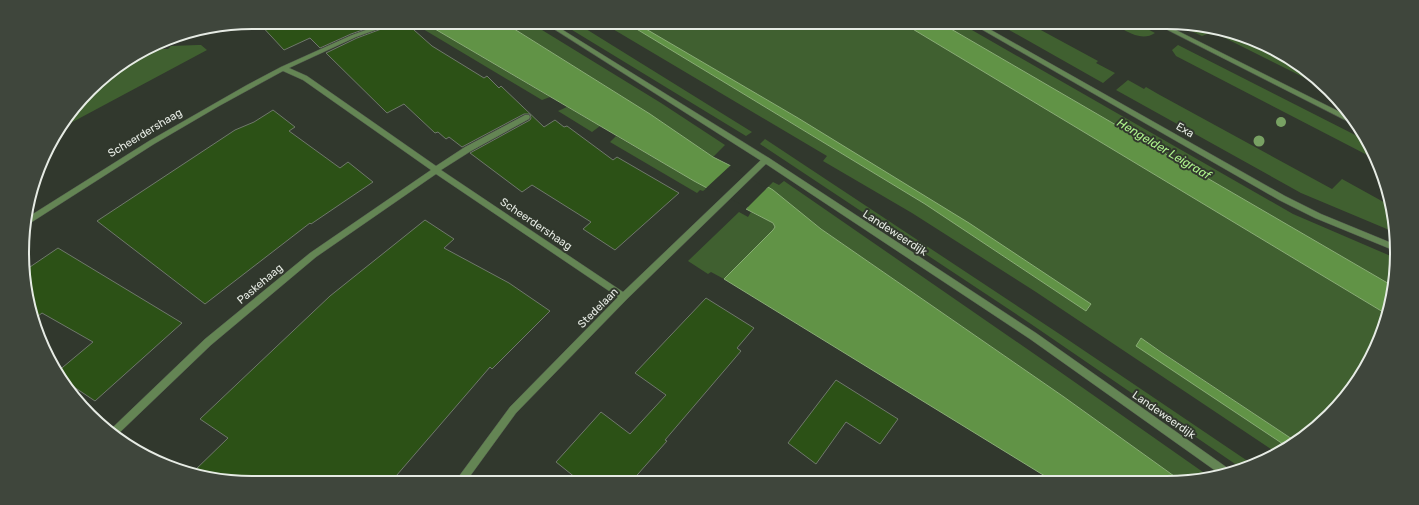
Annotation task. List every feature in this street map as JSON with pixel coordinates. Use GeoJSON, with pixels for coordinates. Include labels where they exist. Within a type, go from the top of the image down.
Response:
{"type":"FeatureCollection","features":[{"type":"Feature","properties":{"kind":"street","name":"Scheerdershaag"},"geometry":{"type":"LineString","coordinates":[[32,219],[134,152],[186,121],[283,68],[354,36],[374,29]]}},
{"type":"Feature","properties":{"kind":"street","name":"Landeweerdijk"},"geometry":{"type":"LineString","coordinates":[[557,29],[766,160],[1033,336],[1221,469]]}},
{"type":"Feature","properties":{"kind":"street","name":"Exa"},"geometry":{"type":"LineString","coordinates":[[984,29],[1282,198],[1318,216],[1390,246]]}},
{"type":"Feature","properties":{"kind":"street"},"geometry":{"type":"LineString","coordinates":[[1169,29],[1344,117]]}},
{"type":"Feature","properties":{"kind":"street","name":"Scheerdershaag"},"geometry":{"type":"LineString","coordinates":[[283,68],[305,78],[436,170],[624,297]]}},
{"type":"Feature","properties":{"kind":"street"},"geometry":{"type":"LineString","coordinates":[[436,170],[468,149],[527,117]]}},
{"type":"Feature","properties":{"kind":"street","name":"Stedelaan"},"geometry":{"type":"LineString","coordinates":[[464,476],[514,410],[624,297],[766,160]]}},
{"type":"Feature","properties":{"kind":"street","name":"Paskehaag"},"geometry":{"type":"LineString","coordinates":[[116,430],[208,342],[307,260],[436,170]]}},
{"type":"Feature","properties":{"kind":"shaded area"},"geometry":{"type":"Polygon","coordinates":[[[423,29],[435,29],[550,97],[542,100],[423,29]]]}},
{"type":"Feature","properties":{"kind":"shaded area"},"geometry":{"type":"Polygon","coordinates":[[[435,29],[514,29],[650,114],[713,157],[731,166],[728,168],[766,189],[768,187],[773,190],[821,229],[1064,397],[1174,476],[1045,476],[724,279],[775,227],[773,223],[746,209],[748,207],[710,185],[707,188],[435,29]]]}},
{"type":"Feature","properties":{"kind":"shaded area"},"geometry":{"type":"Polygon","coordinates":[[[514,29],[540,29],[661,103],[725,145],[713,157],[650,114],[514,29]]]}},
{"type":"Feature","properties":{"kind":"shaded area"},"geometry":{"type":"Polygon","coordinates":[[[570,29],[586,29],[752,132],[746,136],[570,29]]]}},
{"type":"Feature","properties":{"kind":"shaded area"},"geometry":{"type":"Polygon","coordinates":[[[613,29],[637,29],[925,204],[1086,311],[1091,305],[798,118],[646,29],[913,29],[1382,311],[1378,324],[1367,351],[1344,389],[1325,411],[1303,430],[1291,438],[1141,338],[1137,346],[1282,444],[1272,449],[1036,292],[912,213],[823,161],[827,156],[613,29]]]}},
{"type":"Feature","properties":{"kind":"shaded area"},"geometry":{"type":"Polygon","coordinates":[[[637,29],[646,29],[798,118],[969,223],[1091,304],[1086,311],[925,204],[637,29]]]}},
{"type":"Feature","properties":{"kind":"shaded area"},"geometry":{"type":"Polygon","coordinates":[[[913,29],[951,29],[1388,283],[1382,311],[913,29]]]}},
{"type":"Feature","properties":{"kind":"shaded area"},"geometry":{"type":"Polygon","coordinates":[[[951,29],[970,29],[1293,214],[1390,256],[1388,283],[951,29]]]}},
{"type":"Feature","properties":{"kind":"shaded area"},"geometry":{"type":"Polygon","coordinates":[[[1007,29],[1039,29],[1098,61],[1096,63],[1115,73],[1103,83],[1007,29]]]}},
{"type":"Feature","properties":{"kind":"shaded area"},"geometry":{"type":"Polygon","coordinates":[[[1122,29],[1147,29],[1155,33],[1149,36],[1138,36],[1122,29]]]}},
{"type":"Feature","properties":{"kind":"shaded area"},"geometry":{"type":"Polygon","coordinates":[[[1189,30],[1216,35],[1207,34],[1202,36],[1189,30]]]}},
{"type":"Feature","properties":{"kind":"shaded area"},"geometry":{"type":"Polygon","coordinates":[[[1222,36],[1252,46],[1265,52],[1307,78],[1222,36]]]}},
{"type":"Feature","properties":{"kind":"shaded area"},"geometry":{"type":"Polygon","coordinates":[[[201,45],[207,50],[70,123],[94,94],[116,75],[154,52],[160,49],[168,49],[171,46],[201,45]]]}},
{"type":"Feature","properties":{"kind":"shaded area"},"geometry":{"type":"Polygon","coordinates":[[[1178,45],[1357,136],[1368,155],[1176,56],[1172,50],[1178,45]]]}},
{"type":"Feature","properties":{"kind":"shaded area"},"geometry":{"type":"Polygon","coordinates":[[[1128,80],[1144,89],[1146,87],[1332,189],[1342,179],[1384,202],[1389,230],[1301,193],[1116,90],[1128,80]]]}},
{"type":"Feature","properties":{"kind":"shaded area"},"geometry":{"type":"Polygon","coordinates":[[[567,107],[600,126],[592,132],[558,111],[567,107]]]}},
{"type":"Feature","properties":{"kind":"shaded area"},"geometry":{"type":"Polygon","coordinates":[[[616,136],[707,188],[703,191],[700,190],[697,193],[610,142],[616,136]]]}},
{"type":"Feature","properties":{"kind":"shaded area"},"geometry":{"type":"Polygon","coordinates":[[[765,139],[1061,335],[1247,461],[1236,465],[1031,324],[760,144],[765,139]]]}},
{"type":"Feature","properties":{"kind":"shaded area"},"geometry":{"type":"Polygon","coordinates":[[[784,181],[1204,473],[1174,476],[1064,397],[821,229],[768,187],[773,182],[779,185],[784,181]]]}},
{"type":"Feature","properties":{"kind":"shaded area"},"geometry":{"type":"Polygon","coordinates":[[[739,212],[748,217],[751,212],[773,223],[775,227],[724,279],[711,272],[708,274],[688,261],[739,212]]]}},
{"type":"Feature","properties":{"kind":"shaded area"},"geometry":{"type":"Polygon","coordinates":[[[1141,338],[1291,438],[1282,444],[1136,346],[1141,338]]]}},
{"type":"Feature","properties":{"kind":"pier"},"geometry":{"type":"Polygon","coordinates":[[[732,164],[731,168],[765,187],[769,186],[745,210],[745,207],[711,187],[708,190],[705,189],[732,164]]]}},
{"type":"Feature","properties":{"kind":"building"},"geometry":{"type":"Polygon","coordinates":[[[264,29],[366,29],[320,48],[310,38],[284,50],[264,29]]]}},
{"type":"Feature","properties":{"kind":"building"},"geometry":{"type":"Polygon","coordinates":[[[381,29],[413,29],[432,46],[484,78],[487,76],[499,88],[501,86],[544,127],[555,120],[564,127],[567,126],[613,160],[617,157],[679,193],[615,250],[583,229],[591,222],[532,185],[522,192],[470,153],[530,120],[530,114],[524,114],[462,147],[449,137],[446,139],[438,132],[435,133],[404,104],[387,113],[326,53],[357,38],[381,29]]]}},
{"type":"Feature","properties":{"kind":"building"},"geometry":{"type":"Polygon","coordinates":[[[273,110],[295,127],[289,131],[340,168],[348,162],[373,182],[311,224],[310,223],[205,304],[97,221],[235,130],[254,122],[273,110]]]}},
{"type":"Feature","properties":{"kind":"building"},"geometry":{"type":"Polygon","coordinates":[[[425,220],[454,239],[444,248],[509,283],[550,311],[492,369],[490,367],[396,476],[238,476],[209,472],[197,468],[228,438],[200,419],[330,296],[425,220]]]}},
{"type":"Feature","properties":{"kind":"building"},"geometry":{"type":"Polygon","coordinates":[[[58,248],[182,323],[95,401],[73,387],[62,368],[93,342],[42,313],[39,316],[33,296],[29,268],[58,248]]]}},
{"type":"Feature","properties":{"kind":"building"},"geometry":{"type":"Polygon","coordinates":[[[706,298],[754,328],[737,348],[741,351],[636,476],[574,476],[556,462],[601,412],[630,434],[666,395],[635,373],[706,298]]]}},
{"type":"Feature","properties":{"kind":"building"},"geometry":{"type":"Polygon","coordinates":[[[836,380],[898,419],[880,444],[846,422],[816,464],[788,443],[836,380]]]}},
{"type":"Feature","properties":{"kind":"water label","name":"Hengelder Leigraaf"},"geometry":{"type":"Point","coordinates":[1164,149]}}]}
